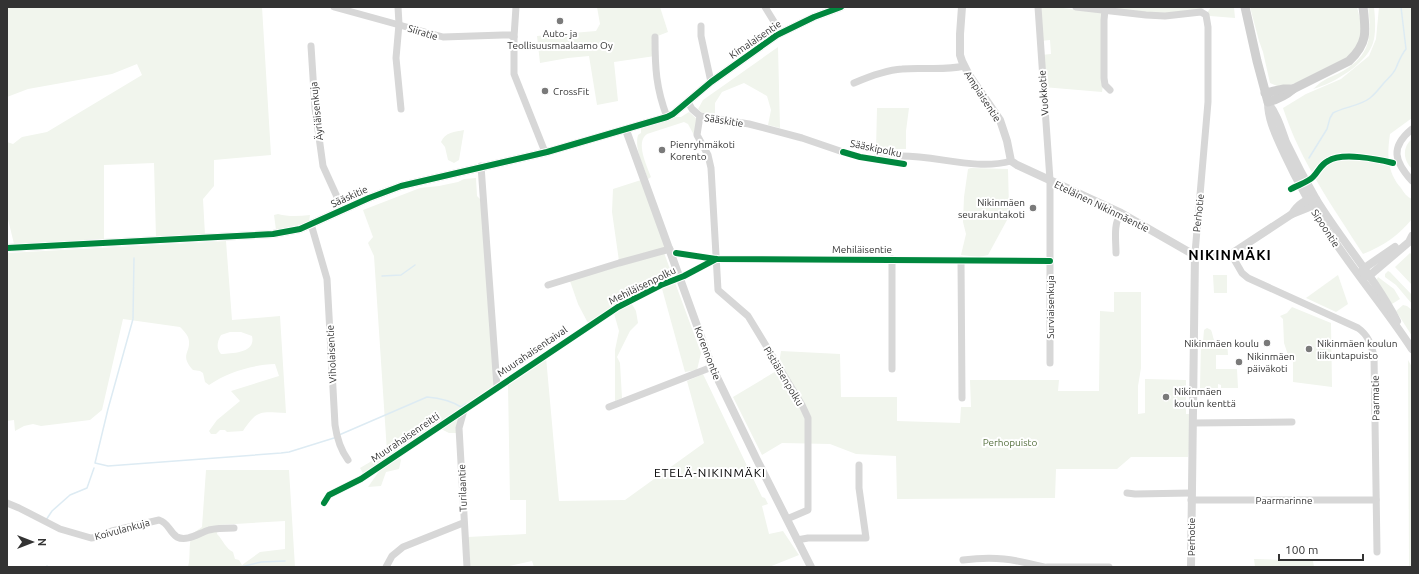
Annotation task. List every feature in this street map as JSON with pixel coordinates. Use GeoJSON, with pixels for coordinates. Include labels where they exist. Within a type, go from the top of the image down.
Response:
{"type":"FeatureCollection","features":[{"type":"Feature","properties":{"kind":"main road","name":"Sipoontie"},"geometry":{"type":"LineString","coordinates":[[1245,7],[1267,98]]}},
{"type":"Feature","properties":{"kind":"main road"},"geometry":{"type":"LineString","coordinates":[[1267,98],[1284,89],[1293,89],[1349,61],[1355,56],[1361,48],[1365,33],[1363,7]]}},
{"type":"Feature","properties":{"kind":"street","name":"Siiratie"},"geometry":{"type":"LineString","coordinates":[[334,7],[399,24],[433,36],[510,35],[514,37]]}},
{"type":"Feature","properties":{"kind":"street"},"geometry":{"type":"LineString","coordinates":[[398,7],[399,24],[396,58],[401,109]]}},
{"type":"Feature","properties":{"kind":"street"},"geometry":{"type":"LineString","coordinates":[[516,7],[514,74],[545,152]]}},
{"type":"Feature","properties":{"kind":"street"},"geometry":{"type":"LineString","coordinates":[[765,7],[781,33]]}},
{"type":"Feature","properties":{"kind":"street","name":"Kimalaisentie"},"geometry":{"type":"LineString","coordinates":[[688,102],[711,82],[781,33],[814,17],[841,7]]}},
{"type":"Feature","properties":{"kind":"street","name":"Ampiaisentie"},"geometry":{"type":"LineString","coordinates":[[962,7],[960,55],[964,66],[1000,120],[1011,160]]}},
{"type":"Feature","properties":{"kind":"street","name":"Vuokkotie"},"geometry":{"type":"LineString","coordinates":[[1038,7],[1050,180]]}},
{"type":"Feature","properties":{"kind":"street","name":"Perhotie"},"geometry":{"type":"LineString","coordinates":[[1076,7],[1166,16],[1202,12],[1206,15],[1208,34],[1208,102],[1195,254],[1191,567]]}},
{"type":"Feature","properties":{"kind":"street"},"geometry":{"type":"LineString","coordinates":[[1105,10],[1104,78],[1105,85],[1110,90]]}},
{"type":"Feature","properties":{"kind":"street"},"geometry":{"type":"LineString","coordinates":[[701,26],[701,36],[711,82]]}},
{"type":"Feature","properties":{"kind":"street"},"geometry":{"type":"LineString","coordinates":[[655,37],[657,82],[660,98],[667,117]]}},
{"type":"Feature","properties":{"kind":"street","name":"Äyriäisenkuja"},"geometry":{"type":"LineString","coordinates":[[310,46],[315,108],[323,166],[343,210]]}},
{"type":"Feature","properties":{"kind":"street"},"geometry":{"type":"LineString","coordinates":[[854,83],[866,78],[900,69],[947,69],[964,66]]}},
{"type":"Feature","properties":{"kind":"street","name":"Sipoontie"},"geometry":{"type":"LineString","coordinates":[[1267,98],[1275,113],[1312,201],[1329,233],[1410,346]]}},
{"type":"Feature","properties":{"kind":"street","name":"Sääskitie"},"geometry":{"type":"LineString","coordinates":[[7,248],[273,234],[300,229],[401,186],[545,152],[626,130],[667,117],[688,102],[692,109],[700,116],[749,124],[802,138],[843,152]]}},
{"type":"Feature","properties":{"kind":"street"},"geometry":{"type":"LineString","coordinates":[[700,116],[697,135],[708,155],[711,168],[716,259]]}},
{"type":"Feature","properties":{"kind":"street"},"geometry":{"type":"LineString","coordinates":[[1412,129],[1401,140],[1397,154],[1399,165],[1412,181]]}},
{"type":"Feature","properties":{"kind":"street","name":"Korennontie"},"geometry":{"type":"LineString","coordinates":[[626,130],[712,367],[811,567]]}},
{"type":"Feature","properties":{"kind":"street"},"geometry":{"type":"LineString","coordinates":[[899,156],[923,157],[965,163],[1000,164],[1011,160]]}},
{"type":"Feature","properties":{"kind":"street","name":"Eteläinen Nikinmäentie"},"geometry":{"type":"LineString","coordinates":[[1011,160],[1017,165],[1121,213],[1195,254],[1205,256],[1225,256],[1231,254],[1312,201]]}},
{"type":"Feature","properties":{"kind":"street"},"geometry":{"type":"LineString","coordinates":[[482,166],[497,387]]}},
{"type":"Feature","properties":{"kind":"street","name":"Surviaisenkuja"},"geometry":{"type":"LineString","coordinates":[[1050,180],[1050,363]]}},
{"type":"Feature","properties":{"kind":"street","name":"Sipoontie"},"geometry":{"type":"LineString","coordinates":[[1312,201],[1366,272],[1394,315],[1410,346]]}},
{"type":"Feature","properties":{"kind":"street"},"geometry":{"type":"LineString","coordinates":[[1116,253],[1116,226],[1121,213]]}},
{"type":"Feature","properties":{"kind":"street","name":"Viholaisentie"},"geometry":{"type":"LineString","coordinates":[[311,224],[327,279],[336,432],[340,448],[348,460]]}},
{"type":"Feature","properties":{"kind":"street"},"geometry":{"type":"LineString","coordinates":[[1360,277],[1409,242],[1412,235]]}},
{"type":"Feature","properties":{"kind":"street"},"geometry":{"type":"LineString","coordinates":[[548,285],[670,249]]}},
{"type":"Feature","properties":{"kind":"street","name":"Paarmatie"},"geometry":{"type":"LineString","coordinates":[[1231,254],[1242,273],[1248,278],[1358,328],[1364,332],[1369,339],[1374,356],[1377,552]]}},
{"type":"Feature","properties":{"kind":"street","name":"Mehiläisentie"},"geometry":{"type":"LineString","coordinates":[[716,259],[1050,260]]}},
{"type":"Feature","properties":{"kind":"street","name":"Mehiläisenpolku"},"geometry":{"type":"LineString","coordinates":[[579,332],[618,306],[716,259]]}},
{"type":"Feature","properties":{"kind":"street","name":"Pistiäisenpolku"},"geometry":{"type":"LineString","coordinates":[[716,259],[718,290],[748,316],[802,404],[808,418],[808,510],[787,519]]}},
{"type":"Feature","properties":{"kind":"street"},"geometry":{"type":"LineString","coordinates":[[892,259],[892,369]]}},
{"type":"Feature","properties":{"kind":"street"},"geometry":{"type":"LineString","coordinates":[[961,260],[962,398]]}},
{"type":"Feature","properties":{"kind":"street","name":"Muurahaisentaival"},"geometry":{"type":"LineString","coordinates":[[497,387],[579,332]]}},
{"type":"Feature","properties":{"kind":"street"},"geometry":{"type":"LineString","coordinates":[[609,407],[712,367]]}},
{"type":"Feature","properties":{"kind":"street","name":"Muurahaisenreitti"},"geometry":{"type":"LineString","coordinates":[[324,502],[330,495],[361,479],[497,387]]}},
{"type":"Feature","properties":{"kind":"street","name":"Turilaantie"},"geometry":{"type":"LineString","coordinates":[[464,410],[460,428],[466,567]]}},
{"type":"Feature","properties":{"kind":"street"},"geometry":{"type":"LineString","coordinates":[[1193,423],[1292,422]]}},
{"type":"Feature","properties":{"kind":"street"},"geometry":{"type":"LineString","coordinates":[[797,540],[808,538],[866,538],[859,488],[859,465]]}},
{"type":"Feature","properties":{"kind":"street","name":"Paarmarinne"},"geometry":{"type":"LineString","coordinates":[[1127,492],[1134,494],[1191,496],[1376,500]]}},
{"type":"Feature","properties":{"kind":"street","name":"Koivulankuja"},"geometry":{"type":"LineString","coordinates":[[7,503],[60,529],[91,538],[99,537],[112,530],[159,520],[168,525],[172,533],[177,537],[185,539],[209,530],[234,528]]}},
{"type":"Feature","properties":{"kind":"street"},"geometry":{"type":"LineString","coordinates":[[386,567],[392,556],[403,547],[463,523]]}},
{"type":"Feature","properties":{"kind":"street"},"geometry":{"type":"LineString","coordinates":[[963,560],[1009,558],[1046,567],[1108,567]]}},
{"type":"Feature","properties":{"kind":"green space"},"geometry":{"type":"Polygon","coordinates":[[[7,7],[262,7],[271,155],[214,160],[214,186],[203,199],[205,235],[156,238],[154,163],[104,165],[104,239],[14,244],[7,215],[7,142],[13,144],[22,137],[47,132],[142,75],[137,64],[112,74],[28,89],[7,97],[7,7]]]}},
{"type":"Feature","properties":{"kind":"green space"},"geometry":{"type":"Polygon","coordinates":[[[597,7],[660,7],[668,32],[655,37],[655,56],[614,62],[618,101],[597,105],[589,56],[540,63],[537,36],[596,31],[600,24],[597,7]]]}},
{"type":"Feature","properties":{"kind":"green space"},"geometry":{"type":"Polygon","coordinates":[[[1044,7],[1103,13],[1104,78],[1102,92],[1043,87],[1041,55],[1051,54],[1050,40],[1040,41],[1038,9],[1044,7]]]}},
{"type":"Feature","properties":{"kind":"green space"},"geometry":{"type":"Polygon","coordinates":[[[1113,7],[1207,7],[1184,13],[1160,14],[1113,7]]]}},
{"type":"Feature","properties":{"kind":"green space"},"geometry":{"type":"Polygon","coordinates":[[[1211,7],[1234,7],[1235,18],[1210,16],[1207,13],[1211,7]]]}},
{"type":"Feature","properties":{"kind":"green space"},"geometry":{"type":"Polygon","coordinates":[[[1250,7],[1357,7],[1362,27],[1360,42],[1344,61],[1299,82],[1286,86],[1277,86],[1270,83],[1250,7]]]}},
{"type":"Feature","properties":{"kind":"green space"},"geometry":{"type":"Polygon","coordinates":[[[1368,7],[1374,7],[1375,31],[1371,48],[1366,56],[1341,77],[1313,89],[1328,78],[1352,65],[1364,51],[1368,44],[1370,27],[1368,7]]]}},
{"type":"Feature","properties":{"kind":"green space"},"geometry":{"type":"Polygon","coordinates":[[[1379,7],[1412,7],[1412,118],[1390,134],[1388,156],[1396,182],[1404,193],[1412,199],[1412,219],[1390,240],[1363,254],[1318,183],[1298,147],[1283,108],[1306,94],[1341,79],[1369,56],[1376,39],[1379,7]]]}},
{"type":"Feature","properties":{"kind":"green space"},"geometry":{"type":"Polygon","coordinates":[[[778,47],[780,128],[768,125],[771,110],[767,96],[744,83],[722,92],[715,103],[715,116],[704,114],[698,109],[703,100],[778,47]]]}},
{"type":"Feature","properties":{"kind":"green space"},"geometry":{"type":"Polygon","coordinates":[[[877,108],[909,108],[906,131],[906,149],[892,149],[895,161],[873,158],[876,150],[877,108]]]}},
{"type":"Feature","properties":{"kind":"green space"},"geometry":{"type":"Polygon","coordinates":[[[689,112],[699,121],[695,137],[688,124],[684,122],[647,134],[644,138],[642,143],[643,154],[651,177],[648,179],[637,146],[638,135],[641,133],[641,129],[676,117],[681,117],[689,112]]]}},
{"type":"Feature","properties":{"kind":"green space"},"geometry":{"type":"Polygon","coordinates":[[[464,130],[459,160],[454,163],[448,160],[445,147],[441,142],[448,134],[464,130]]]}},
{"type":"Feature","properties":{"kind":"green space"},"geometry":{"type":"Polygon","coordinates":[[[1412,139],[1412,169],[1405,158],[1405,150],[1412,139]]]}},
{"type":"Feature","properties":{"kind":"green space"},"geometry":{"type":"Polygon","coordinates":[[[968,169],[1008,169],[1009,208],[1007,220],[988,255],[979,257],[961,255],[966,234],[963,222],[964,197],[968,169]]]}},
{"type":"Feature","properties":{"kind":"green space"},"geometry":{"type":"Polygon","coordinates":[[[476,178],[477,196],[482,201],[495,385],[396,452],[401,460],[399,469],[386,472],[381,486],[368,487],[380,470],[373,469],[364,475],[360,468],[387,452],[374,256],[368,243],[373,237],[363,210],[420,188],[439,186],[458,182],[464,179],[476,178]]]}},
{"type":"Feature","properties":{"kind":"green space"},"geometry":{"type":"Polygon","coordinates":[[[641,180],[665,246],[663,250],[701,353],[697,370],[685,372],[661,285],[630,301],[636,311],[638,323],[630,331],[617,357],[620,363],[622,398],[615,401],[615,350],[619,331],[613,310],[589,325],[578,304],[570,281],[619,261],[612,212],[613,189],[641,180]]]}},
{"type":"Feature","properties":{"kind":"green space"},"geometry":{"type":"Polygon","coordinates":[[[278,214],[290,216],[310,215],[309,222],[276,230],[274,215],[278,214]]]}},
{"type":"Feature","properties":{"kind":"green space"},"geometry":{"type":"Polygon","coordinates":[[[226,241],[232,320],[280,316],[286,413],[260,413],[252,419],[243,431],[227,432],[225,430],[220,430],[216,434],[211,434],[209,431],[217,420],[240,401],[231,391],[279,376],[275,364],[240,370],[224,376],[209,385],[205,382],[203,373],[193,370],[189,365],[186,356],[189,346],[188,337],[180,327],[123,319],[102,410],[90,420],[41,426],[33,424],[24,426],[15,431],[14,420],[7,421],[7,253],[226,241]],[[230,332],[221,335],[218,349],[221,354],[242,351],[251,346],[252,336],[241,332],[230,332]]]}},
{"type":"Feature","properties":{"kind":"green space"},"geometry":{"type":"Polygon","coordinates":[[[1410,253],[1412,255],[1412,285],[1395,267],[1410,253]]]}},
{"type":"Feature","properties":{"kind":"green space"},"geometry":{"type":"Polygon","coordinates":[[[1388,271],[1412,295],[1412,304],[1396,285],[1385,277],[1385,274],[1388,271]]]}},
{"type":"Feature","properties":{"kind":"green space"},"geometry":{"type":"Polygon","coordinates":[[[1213,275],[1227,275],[1227,293],[1214,293],[1213,275]]]}},
{"type":"Feature","properties":{"kind":"green space"},"geometry":{"type":"Polygon","coordinates":[[[1338,275],[1348,304],[1336,312],[1306,298],[1338,275]]]}},
{"type":"Feature","properties":{"kind":"green space"},"geometry":{"type":"Polygon","coordinates":[[[1378,277],[1394,289],[1400,299],[1392,304],[1376,281],[1378,277]]]}},
{"type":"Feature","properties":{"kind":"green space","name":"Perhopuisto"},"geometry":{"type":"Polygon","coordinates":[[[1114,292],[1141,292],[1141,368],[1138,386],[1138,414],[1145,413],[1145,379],[1186,380],[1186,414],[1193,414],[1188,457],[1131,457],[1117,469],[1056,469],[1055,498],[897,499],[896,456],[856,454],[830,444],[782,443],[762,455],[733,397],[778,370],[781,351],[840,354],[841,397],[897,397],[897,421],[960,423],[961,407],[971,407],[970,380],[1059,380],[1058,391],[1099,391],[1100,311],[1114,312],[1114,292]]]}},
{"type":"Feature","properties":{"kind":"green space"},"geometry":{"type":"Polygon","coordinates":[[[1403,305],[1412,310],[1412,336],[1396,311],[1403,305]]]}},
{"type":"Feature","properties":{"kind":"green space","name":"Nikinmäen koulun liikuntapuisto"},"geometry":{"type":"Polygon","coordinates":[[[1292,307],[1331,323],[1332,387],[1293,382],[1293,361],[1288,355],[1284,343],[1283,319],[1280,316],[1287,313],[1292,307]]]}},
{"type":"Feature","properties":{"kind":"green space"},"geometry":{"type":"Polygon","coordinates":[[[1207,328],[1211,330],[1216,342],[1221,344],[1227,341],[1228,355],[1216,355],[1216,369],[1237,369],[1238,388],[1221,388],[1221,385],[1218,384],[1218,388],[1200,388],[1201,342],[1203,342],[1204,330],[1207,328]]]}},
{"type":"Feature","properties":{"kind":"green space"},"geometry":{"type":"Polygon","coordinates":[[[546,357],[559,501],[625,500],[704,443],[687,381],[703,374],[762,497],[765,498],[768,504],[762,506],[769,534],[783,531],[799,555],[769,567],[534,567],[532,561],[505,567],[470,567],[468,537],[526,534],[526,500],[510,500],[508,385],[546,357]]]}},
{"type":"Feature","properties":{"kind":"green space"},"geometry":{"type":"Polygon","coordinates":[[[1408,360],[1412,367],[1412,567],[1409,567],[1408,360]]]}},
{"type":"Feature","properties":{"kind":"green space"},"geometry":{"type":"Polygon","coordinates":[[[458,415],[460,433],[449,433],[439,428],[458,415]]]}},
{"type":"Feature","properties":{"kind":"green space"},"geometry":{"type":"Polygon","coordinates":[[[206,470],[289,470],[295,567],[188,567],[192,534],[202,527],[206,470]],[[285,521],[218,525],[217,534],[228,549],[233,552],[235,559],[239,560],[242,565],[260,552],[285,549],[285,521]]]}},
{"type":"Feature","properties":{"kind":"green space"},"geometry":{"type":"Polygon","coordinates":[[[1254,559],[1313,561],[1314,567],[1255,567],[1254,559]]]}},
{"type":"Feature","properties":{"kind":"waterway"},"geometry":{"type":"LineString","coordinates":[[1309,158],[1327,129],[1333,113],[1366,101],[1392,75],[1406,49],[1401,7]]}},
{"type":"Feature","properties":{"kind":"waterway"},"geometry":{"type":"LineString","coordinates":[[134,258],[133,319],[108,409],[95,463],[108,466],[281,453],[289,452],[334,438]]}},
{"type":"Feature","properties":{"kind":"waterway"},"geometry":{"type":"LineString","coordinates":[[382,276],[401,275],[415,265]]}},
{"type":"Feature","properties":{"kind":"waterway"},"geometry":{"type":"LineString","coordinates":[[339,435],[427,397],[444,400],[461,407],[466,404]]}},
{"type":"Feature","properties":{"kind":"waterway"},"geometry":{"type":"LineString","coordinates":[[46,520],[52,511],[70,495],[87,488],[94,468]]}},
{"type":"Feature","properties":{"kind":"waterway"},"geometry":{"type":"LineString","coordinates":[[241,567],[261,562],[285,561]]}},
{"type":"Feature","properties":{"kind":"cycle path"},"geometry":{"type":"LineString","coordinates":[[7,248],[273,234],[300,229],[369,198],[401,186],[547,152],[667,117],[673,114],[711,82],[777,35],[814,17],[841,7]]}},
{"type":"Feature","properties":{"kind":"cycle path","name":"Sääskipolku"},"geometry":{"type":"LineString","coordinates":[[843,152],[860,157],[904,164]]}},
{"type":"Feature","properties":{"kind":"cycle path"},"geometry":{"type":"LineString","coordinates":[[1291,189],[1311,179],[1323,164],[1334,158],[1360,157],[1393,163]]}},
{"type":"Feature","properties":{"kind":"cycle path"},"geometry":{"type":"LineString","coordinates":[[676,253],[716,259],[1050,261]]}},
{"type":"Feature","properties":{"kind":"cycle path"},"geometry":{"type":"LineString","coordinates":[[324,503],[329,495],[361,479],[618,307],[716,259]]}},
{"type":"Feature","properties":{"kind":"place","name":"Auto- ja Teollisuusmaalaamo Oy"},"geometry":{"type":"Point","coordinates":[560,21]}},
{"type":"Feature","properties":{"kind":"place","name":"CrossFit"},"geometry":{"type":"Point","coordinates":[545,91]}},
{"type":"Feature","properties":{"kind":"place","name":"Pienryhmäkoti Korento"},"geometry":{"type":"Point","coordinates":[662,150]}},
{"type":"Feature","properties":{"kind":"place","name":"Nikinmäen seurakuntakoti"},"geometry":{"type":"Point","coordinates":[1033,208]}},
{"type":"Feature","properties":{"kind":"place","name":"Nikinmäen koulu"},"geometry":{"type":"Point","coordinates":[1267,343]}},
{"type":"Feature","properties":{"kind":"place","name":"Nikinmäen koulun liikuntapuisto"},"geometry":{"type":"Point","coordinates":[1309,349]}},
{"type":"Feature","properties":{"kind":"place","name":"Nikinmäen päiväkoti"},"geometry":{"type":"Point","coordinates":[1239,362]}},
{"type":"Feature","properties":{"kind":"place","name":"Nikinmäen koulun kenttä"},"geometry":{"type":"Point","coordinates":[1166,397]}},
{"type":"Feature","properties":{"kind":"district","name":"NIKINMÄKI"},"geometry":{"type":"Point","coordinates":[1230,255]}},
{"type":"Feature","properties":{"kind":"district","name":"ETELÄ-NIKINMÄKI"},"geometry":{"type":"Point","coordinates":[710,473]}}]}
